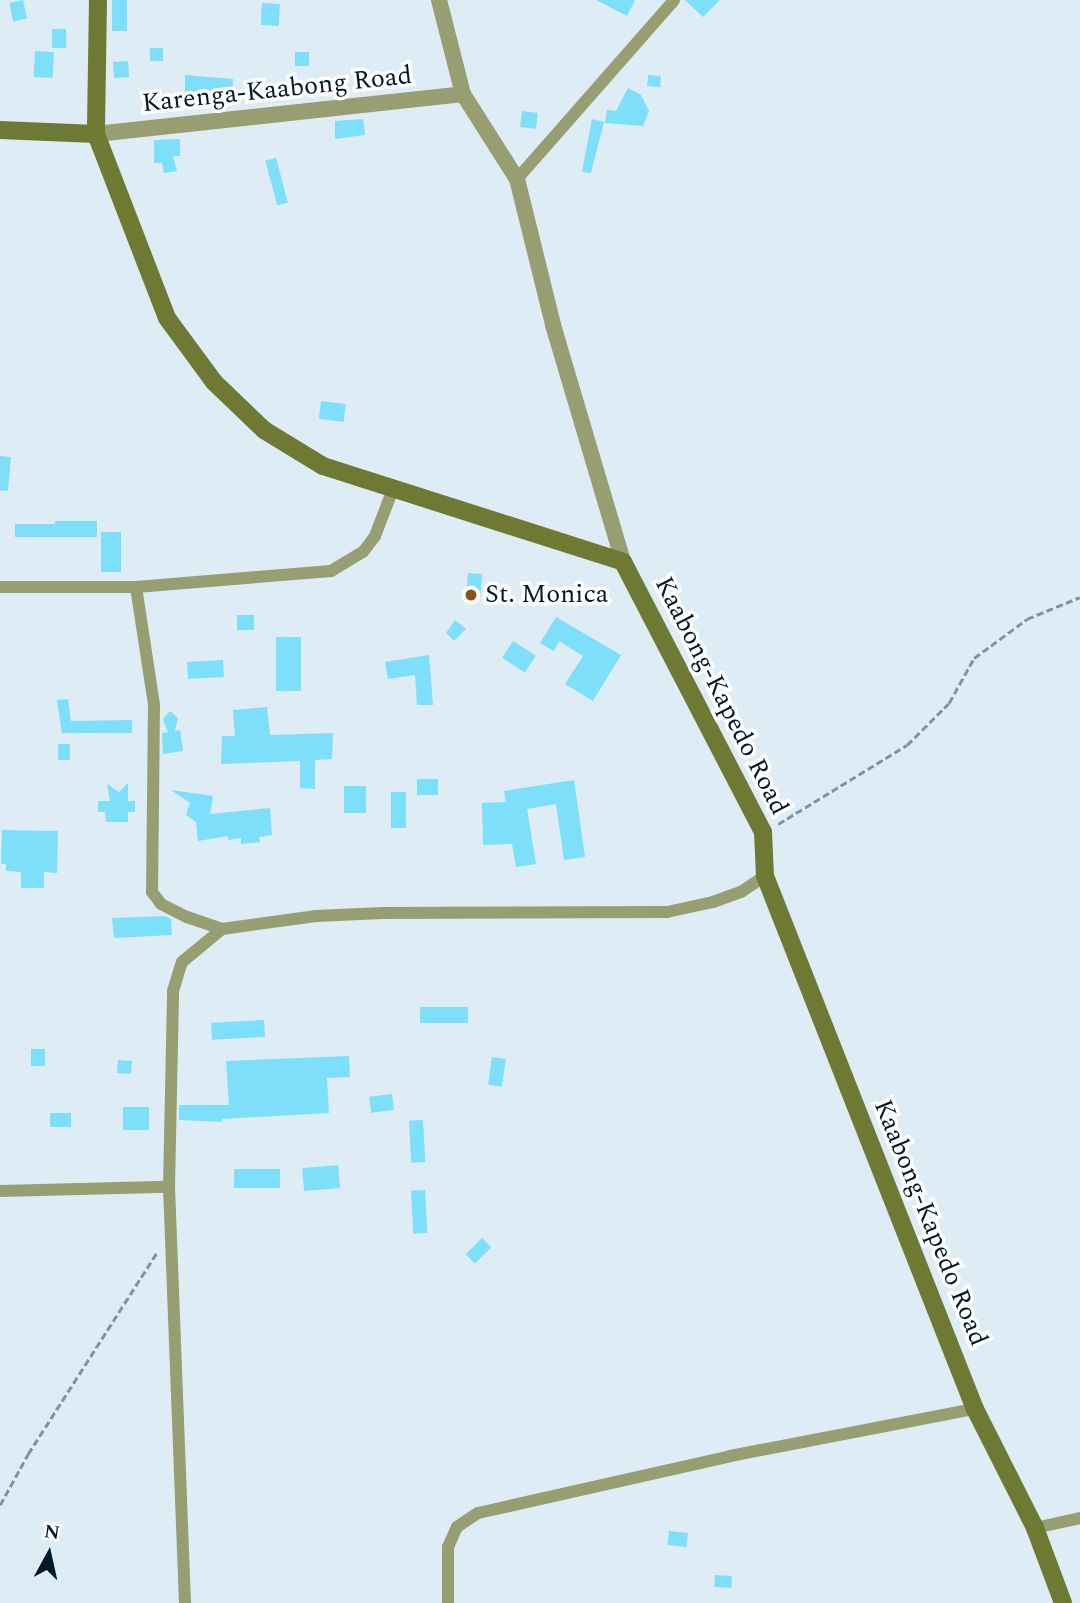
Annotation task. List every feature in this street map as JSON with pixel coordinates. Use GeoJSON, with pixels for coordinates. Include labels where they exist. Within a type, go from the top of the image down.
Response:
{"type":"FeatureCollection","features":[{"type":"Feature","properties":{"kind":"main road"},"geometry":{"type":"LineString","coordinates":[[98,0],[96,134],[167,318],[214,382],[264,430],[323,466],[623,562]]}},
{"type":"Feature","properties":{"kind":"main road"},"geometry":{"type":"LineString","coordinates":[[0,130],[96,134]]}},
{"type":"Feature","properties":{"kind":"main road","name":"Kaabong-Kapedo Road"},"geometry":{"type":"LineString","coordinates":[[623,562],[763,832],[765,876],[975,1409],[1035,1528],[1063,1603]]}},
{"type":"Feature","properties":{"kind":"street","name":"Kaabong-Kapedo Road"},"geometry":{"type":"LineString","coordinates":[[439,0],[463,94],[517,179],[553,325],[623,562]]}},
{"type":"Feature","properties":{"kind":"street"},"geometry":{"type":"LineString","coordinates":[[517,179],[674,0]]}},
{"type":"Feature","properties":{"kind":"street","name":"Karenga-Kaabong Road"},"geometry":{"type":"LineString","coordinates":[[96,134],[463,94]]}},
{"type":"Feature","properties":{"kind":"street"},"geometry":{"type":"LineString","coordinates":[[0,587],[136,587],[331,571],[363,552],[375,536],[393,489]]}},
{"type":"Feature","properties":{"kind":"street"},"geometry":{"type":"LineString","coordinates":[[136,587],[154,705],[152,892],[160,904],[222,929],[316,916],[383,913],[667,912],[713,902],[741,892],[765,876]]}},
{"type":"Feature","properties":{"kind":"street"},"geometry":{"type":"LineString","coordinates":[[185,1603],[169,1187],[173,990],[182,962],[222,929]]}},
{"type":"Feature","properties":{"kind":"street"},"geometry":{"type":"LineString","coordinates":[[0,1191],[169,1187]]}},
{"type":"Feature","properties":{"kind":"street"},"geometry":{"type":"LineString","coordinates":[[448,1603],[448,1547],[457,1527],[478,1513],[730,1456],[975,1409]]}},
{"type":"Feature","properties":{"kind":"street"},"geometry":{"type":"LineString","coordinates":[[1035,1528],[1080,1518]]}},
{"type":"Feature","properties":{"kind":"path"},"geometry":{"type":"LineString","coordinates":[[763,832],[907,745],[949,702],[974,658],[1027,619],[1080,597]]}},
{"type":"Feature","properties":{"kind":"path"},"geometry":{"type":"LineString","coordinates":[[0,1505],[28,1454],[172,1231]]}},
{"type":"Feature","properties":{"kind":"building"},"geometry":{"type":"Polygon","coordinates":[[[23,0],[27,19],[13,21],[9,3],[23,0]]]}},
{"type":"Feature","properties":{"kind":"building"},"geometry":{"type":"Polygon","coordinates":[[[112,0],[127,0],[127,31],[112,31],[112,0]]]}},
{"type":"Feature","properties":{"kind":"building"},"geometry":{"type":"Polygon","coordinates":[[[596,0],[635,0],[627,16],[596,0]]]}},
{"type":"Feature","properties":{"kind":"building"},"geometry":{"type":"Polygon","coordinates":[[[685,0],[720,0],[703,17],[685,0]]]}},
{"type":"Feature","properties":{"kind":"building"},"geometry":{"type":"Polygon","coordinates":[[[262,3],[280,4],[279,26],[261,25],[262,3]]]}},
{"type":"Feature","properties":{"kind":"building"},"geometry":{"type":"Polygon","coordinates":[[[52,29],[66,29],[66,48],[52,48],[52,29]]]}},
{"type":"Feature","properties":{"kind":"building"},"geometry":{"type":"Polygon","coordinates":[[[150,48],[163,48],[163,61],[150,61],[150,48]]]}},
{"type":"Feature","properties":{"kind":"building"},"geometry":{"type":"Polygon","coordinates":[[[35,51],[54,52],[53,78],[34,77],[35,51]]]}},
{"type":"Feature","properties":{"kind":"building"},"geometry":{"type":"Polygon","coordinates":[[[295,52],[309,52],[309,66],[295,66],[295,52]]]}},
{"type":"Feature","properties":{"kind":"building"},"geometry":{"type":"Polygon","coordinates":[[[128,61],[129,77],[114,78],[113,62],[128,61]]]}},
{"type":"Feature","properties":{"kind":"building"},"geometry":{"type":"Polygon","coordinates":[[[185,75],[233,79],[232,94],[185,94],[185,75]]]}},
{"type":"Feature","properties":{"kind":"building"},"geometry":{"type":"Polygon","coordinates":[[[648,75],[661,76],[660,87],[647,86],[648,75]]]}},
{"type":"Feature","properties":{"kind":"building"},"geometry":{"type":"Polygon","coordinates":[[[628,88],[641,95],[649,111],[643,126],[605,123],[607,110],[616,111],[628,88]]]}},
{"type":"Feature","properties":{"kind":"building"},"geometry":{"type":"Polygon","coordinates":[[[522,111],[538,113],[536,129],[520,127],[522,111]]]}},
{"type":"Feature","properties":{"kind":"building"},"geometry":{"type":"Polygon","coordinates":[[[363,119],[365,135],[335,139],[335,121],[363,119]]]}},
{"type":"Feature","properties":{"kind":"building"},"geometry":{"type":"Polygon","coordinates":[[[592,119],[604,122],[591,173],[582,172],[592,119]]]}},
{"type":"Feature","properties":{"kind":"building"},"geometry":{"type":"Polygon","coordinates":[[[180,139],[180,156],[173,156],[177,171],[164,173],[162,163],[154,163],[154,140],[180,139]]]}},
{"type":"Feature","properties":{"kind":"building"},"geometry":{"type":"Polygon","coordinates":[[[276,158],[288,202],[277,205],[265,161],[276,158]]]}},
{"type":"Feature","properties":{"kind":"building"},"geometry":{"type":"Polygon","coordinates":[[[321,401],[346,404],[344,422],[319,419],[321,401]]]}},
{"type":"Feature","properties":{"kind":"building"},"geometry":{"type":"Polygon","coordinates":[[[0,456],[11,457],[8,491],[0,490],[0,456]]]}},
{"type":"Feature","properties":{"kind":"building"},"geometry":{"type":"Polygon","coordinates":[[[55,521],[97,521],[97,537],[15,537],[15,524],[55,524],[55,521]]]}},
{"type":"Feature","properties":{"kind":"building"},"geometry":{"type":"Polygon","coordinates":[[[101,532],[121,532],[121,572],[101,572],[101,532]]]}},
{"type":"Feature","properties":{"kind":"building"},"geometry":{"type":"Polygon","coordinates":[[[468,573],[482,574],[480,597],[466,596],[468,573]]]}},
{"type":"Feature","properties":{"kind":"building"},"geometry":{"type":"Polygon","coordinates":[[[237,615],[254,615],[254,630],[237,630],[237,615]]]}},
{"type":"Feature","properties":{"kind":"building"},"geometry":{"type":"Polygon","coordinates":[[[556,617],[621,655],[593,701],[565,684],[583,656],[559,641],[554,651],[540,643],[556,617]]]}},
{"type":"Feature","properties":{"kind":"building"},"geometry":{"type":"Polygon","coordinates":[[[455,620],[466,629],[454,641],[446,633],[455,620]]]}},
{"type":"Feature","properties":{"kind":"building"},"geometry":{"type":"Polygon","coordinates":[[[276,637],[301,637],[301,691],[276,691],[276,637]]]}},
{"type":"Feature","properties":{"kind":"building"},"geometry":{"type":"Polygon","coordinates":[[[513,641],[536,656],[525,672],[502,658],[513,641]]]}},
{"type":"Feature","properties":{"kind":"building"},"geometry":{"type":"Polygon","coordinates":[[[429,655],[433,705],[417,705],[415,675],[388,679],[385,662],[429,655]]]}},
{"type":"Feature","properties":{"kind":"building"},"geometry":{"type":"Polygon","coordinates":[[[223,660],[224,677],[188,679],[187,662],[223,660]]]}},
{"type":"Feature","properties":{"kind":"building"},"geometry":{"type":"Polygon","coordinates":[[[68,699],[71,721],[132,720],[132,733],[62,733],[57,700],[68,699]]]}},
{"type":"Feature","properties":{"kind":"building"},"geometry":{"type":"Polygon","coordinates":[[[267,707],[270,735],[333,733],[332,759],[315,760],[315,789],[300,788],[300,761],[221,764],[222,736],[235,736],[233,710],[267,707]]]}},
{"type":"Feature","properties":{"kind":"building"},"geometry":{"type":"Polygon","coordinates":[[[170,711],[178,718],[175,731],[180,730],[183,751],[163,754],[162,733],[168,732],[163,719],[170,711]]]}},
{"type":"Feature","properties":{"kind":"building"},"geometry":{"type":"Polygon","coordinates":[[[58,744],[70,744],[70,760],[58,760],[58,744]]]}},
{"type":"Feature","properties":{"kind":"building"},"geometry":{"type":"Polygon","coordinates":[[[417,779],[438,779],[438,795],[417,795],[417,779]]]}},
{"type":"Feature","properties":{"kind":"building"},"geometry":{"type":"Polygon","coordinates":[[[574,780],[585,857],[564,860],[556,804],[527,809],[536,864],[516,867],[512,844],[483,845],[482,803],[506,802],[504,791],[574,780]]]}},
{"type":"Feature","properties":{"kind":"building"},"geometry":{"type":"Polygon","coordinates":[[[128,783],[128,801],[135,801],[135,812],[128,812],[128,822],[106,822],[105,812],[98,812],[98,801],[110,801],[107,784],[119,792],[128,783]]]}},
{"type":"Feature","properties":{"kind":"building"},"geometry":{"type":"Polygon","coordinates":[[[344,786],[366,786],[366,813],[344,813],[344,786]]]}},
{"type":"Feature","properties":{"kind":"building"},"geometry":{"type":"Polygon","coordinates":[[[171,790],[213,796],[210,814],[270,808],[272,835],[259,837],[260,842],[241,844],[241,838],[228,840],[228,836],[198,841],[196,822],[186,815],[190,803],[171,790]]]}},
{"type":"Feature","properties":{"kind":"building"},"geometry":{"type":"Polygon","coordinates":[[[391,792],[406,792],[406,828],[391,828],[391,792]]]}},
{"type":"Feature","properties":{"kind":"building"},"geometry":{"type":"Polygon","coordinates":[[[2,830],[58,831],[57,873],[44,872],[44,888],[21,888],[21,872],[6,871],[6,864],[1,864],[2,830]]]}},
{"type":"Feature","properties":{"kind":"building"},"geometry":{"type":"Polygon","coordinates":[[[165,916],[171,919],[172,935],[114,938],[112,918],[165,916]]]}},
{"type":"Feature","properties":{"kind":"building"},"geometry":{"type":"Polygon","coordinates":[[[420,1007],[468,1007],[468,1023],[420,1023],[420,1007]]]}},
{"type":"Feature","properties":{"kind":"building"},"geometry":{"type":"Polygon","coordinates":[[[264,1020],[265,1037],[212,1040],[211,1023],[264,1020]]]}},
{"type":"Feature","properties":{"kind":"building"},"geometry":{"type":"Polygon","coordinates":[[[31,1049],[45,1049],[45,1066],[31,1066],[31,1049]]]}},
{"type":"Feature","properties":{"kind":"building"},"geometry":{"type":"Polygon","coordinates":[[[349,1056],[350,1077],[327,1078],[329,1113],[222,1119],[222,1122],[179,1120],[179,1105],[229,1105],[226,1061],[349,1056]]]}},
{"type":"Feature","properties":{"kind":"building"},"geometry":{"type":"Polygon","coordinates":[[[492,1057],[506,1059],[502,1087],[488,1085],[492,1057]]]}},
{"type":"Feature","properties":{"kind":"building"},"geometry":{"type":"Polygon","coordinates":[[[118,1060],[132,1061],[131,1074],[117,1073],[118,1060]]]}},
{"type":"Feature","properties":{"kind":"building"},"geometry":{"type":"Polygon","coordinates":[[[392,1094],[394,1110],[371,1113],[369,1097],[392,1094]]]}},
{"type":"Feature","properties":{"kind":"building"},"geometry":{"type":"Polygon","coordinates":[[[123,1107],[149,1107],[149,1130],[123,1130],[123,1107]]]}},
{"type":"Feature","properties":{"kind":"building"},"geometry":{"type":"Polygon","coordinates":[[[50,1113],[71,1113],[71,1127],[50,1127],[50,1113]]]}},
{"type":"Feature","properties":{"kind":"building"},"geometry":{"type":"Polygon","coordinates":[[[423,1120],[425,1162],[411,1163],[409,1121],[423,1120]]]}},
{"type":"Feature","properties":{"kind":"building"},"geometry":{"type":"Polygon","coordinates":[[[338,1165],[340,1188],[304,1191],[302,1168],[338,1165]]]}},
{"type":"Feature","properties":{"kind":"building"},"geometry":{"type":"Polygon","coordinates":[[[234,1169],[280,1169],[280,1188],[234,1188],[234,1169]]]}},
{"type":"Feature","properties":{"kind":"building"},"geometry":{"type":"Polygon","coordinates":[[[425,1190],[427,1233],[413,1234],[411,1191],[425,1190]]]}},
{"type":"Feature","properties":{"kind":"building"},"geometry":{"type":"Polygon","coordinates":[[[482,1238],[491,1247],[475,1263],[466,1254],[482,1238]]]}},
{"type":"Feature","properties":{"kind":"building"},"geometry":{"type":"Polygon","coordinates":[[[669,1531],[688,1533],[686,1547],[668,1545],[669,1531]]]}},
{"type":"Feature","properties":{"kind":"building"},"geometry":{"type":"Polygon","coordinates":[[[715,1575],[732,1576],[731,1588],[714,1587],[715,1575]]]}},
{"type":"Feature","properties":{"kind":"place","name":"St. Monica"},"geometry":{"type":"Point","coordinates":[471,595]}}]}
